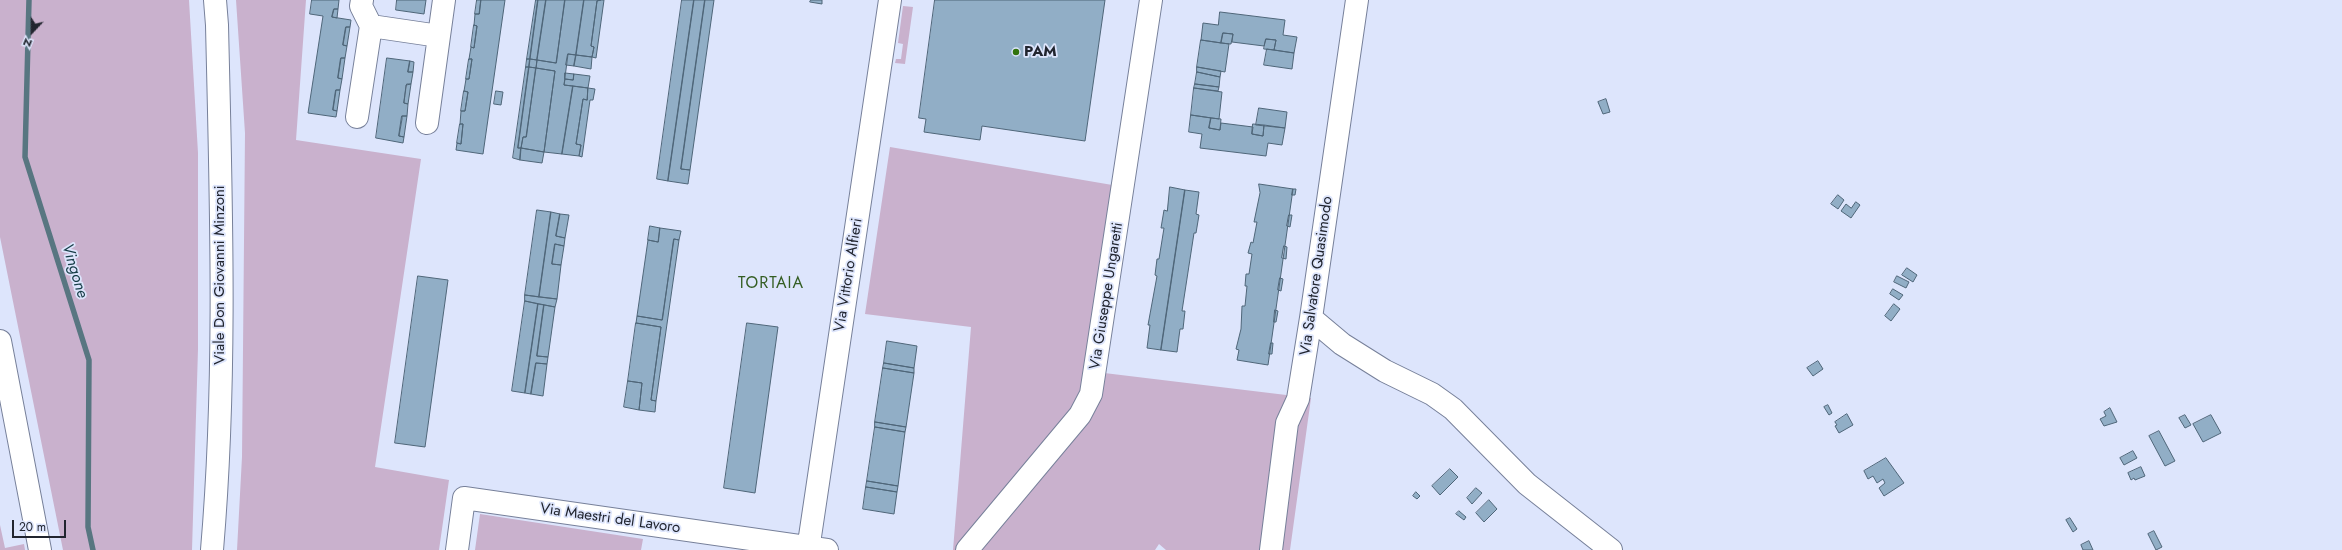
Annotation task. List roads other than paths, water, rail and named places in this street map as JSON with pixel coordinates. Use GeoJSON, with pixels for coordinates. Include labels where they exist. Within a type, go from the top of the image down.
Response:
{"type":"FeatureCollection","features":[{"type":"Feature","properties":{"kind":"street","name":"Viale Don Giovanni Minzoni"},"geometry":{"type":"LineString","coordinates":[[212,550],[216,496],[223,291],[215,0]]}},
{"type":"Feature","properties":{"kind":"street"},"geometry":{"type":"LineString","coordinates":[[357,117],[371,26],[362,6],[362,0]]}},
{"type":"Feature","properties":{"kind":"street"},"geometry":{"type":"LineString","coordinates":[[427,123],[444,0]]}},
{"type":"Feature","properties":{"kind":"street","name":"Via Vittorio Alfieri"},"geometry":{"type":"LineString","coordinates":[[814,549],[890,0]]}},
{"type":"Feature","properties":{"kind":"street","name":"Via Giuseppe Ungaretti"},"geometry":{"type":"LineString","coordinates":[[966,550],[1080,415],[1091,394],[1151,0]]}},
{"type":"Feature","properties":{"kind":"street","name":"Via Salvatore Quasimodo"},"geometry":{"type":"LineString","coordinates":[[1271,550],[1287,423],[1298,399],[1357,0]]}},
{"type":"Feature","properties":{"kind":"street"},"geometry":{"type":"LineString","coordinates":[[371,26],[439,36]]}},
{"type":"Feature","properties":{"kind":"street"},"geometry":{"type":"LineString","coordinates":[[1311,318],[1342,344],[1385,371],[1432,394],[1453,409],[1528,484],[1611,550]]}},
{"type":"Feature","properties":{"kind":"street"},"geometry":{"type":"LineString","coordinates":[[0,341],[40,550]]}},
{"type":"Feature","properties":{"kind":"street","name":"Via Maestri del Lavoro"},"geometry":{"type":"LineString","coordinates":[[457,550],[464,498],[814,549]]}},
{"type":"Feature","properties":{"kind":"waterway","name":"Vingone"},"geometry":{"type":"LineString","coordinates":[[29,0],[25,157],[89,360],[88,527],[93,550]]}},
{"type":"Feature","properties":{"kind":"place","name":"PAM"},"geometry":{"type":"Point","coordinates":[1016,52]}},
{"type":"Feature","properties":{"kind":"district","name":"TORTAIA"},"geometry":{"type":"Point","coordinates":[771,284]}}]}
